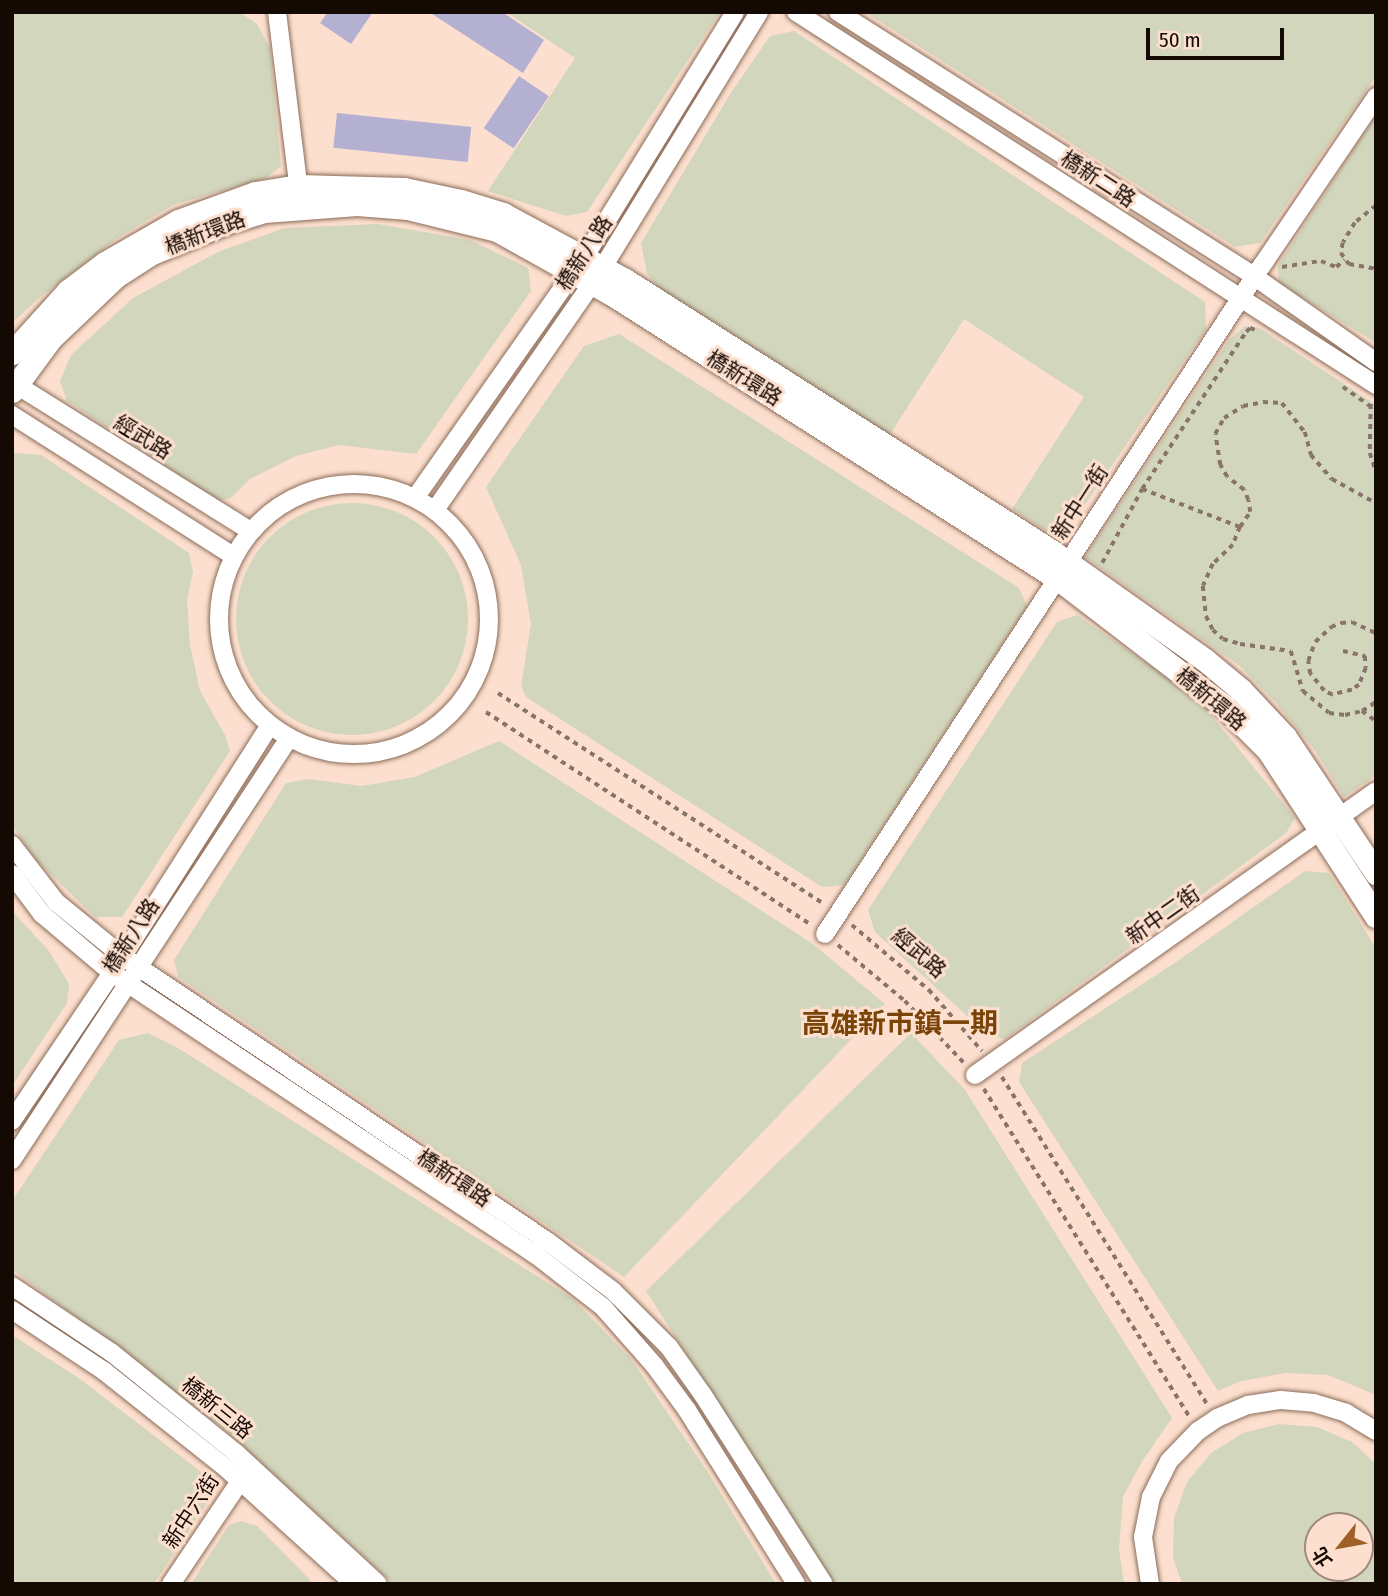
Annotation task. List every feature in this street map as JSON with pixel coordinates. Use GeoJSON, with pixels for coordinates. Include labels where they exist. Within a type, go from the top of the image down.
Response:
{"type":"FeatureCollection","features":[{"type":"Feature","properties":{"kind":"street"},"geometry":{"type":"LineString","coordinates":[[277,12],[300,196]]}},
{"type":"Feature","properties":{"kind":"street","name":"橋新八路"},"geometry":{"type":"LineString","coordinates":[[415,498],[589,269],[735,12]]}},
{"type":"Feature","properties":{"kind":"street","name":"橋新八路"},"geometry":{"type":"LineString","coordinates":[[435,509],[589,269],[760,12]]}},
{"type":"Feature","properties":{"kind":"street","name":"橋新二路"},"geometry":{"type":"LineString","coordinates":[[796,12],[1241,298],[1374,391]]}},
{"type":"Feature","properties":{"kind":"street","name":"橋新二路"},"geometry":{"type":"LineString","coordinates":[[838,12],[1259,270],[1376,362]]}},
{"type":"Feature","properties":{"kind":"street","name":"新中一街"},"geometry":{"type":"LineString","coordinates":[[825,934],[1259,270],[1376,97]]}},
{"type":"Feature","properties":{"kind":"street","name":"橋新環路"},"geometry":{"type":"LineString","coordinates":[[12,353],[68,292],[105,263],[178,221],[255,193],[300,196],[404,189],[461,201],[503,214],[1063,570],[1241,690],[1284,737],[1376,916]]}},
{"type":"Feature","properties":{"kind":"street","name":"橋新環路"},"geometry":{"type":"LineString","coordinates":[[13,386],[50,339],[116,276],[150,254],[300,196]]}},
{"type":"Feature","properties":{"kind":"street","name":"經武路"},"geometry":{"type":"LineString","coordinates":[[13,386],[250,530]]}},
{"type":"Feature","properties":{"kind":"street"},"geometry":{"type":"LineString","coordinates":[[12,415],[233,556]]}},
{"type":"Feature","properties":{"kind":"street"},"geometry":{"type":"LineString","coordinates":[[370,483],[415,498],[435,509],[459,533],[479,566],[489,603],[488,642],[476,679],[465,697],[438,726],[404,746],[365,754],[326,752],[289,738],[270,725],[239,690],[221,647],[219,601],[233,556],[250,530],[284,502],[325,485],[370,483]]}},
{"type":"Feature","properties":{"kind":"street","name":"橋新八路"},"geometry":{"type":"LineString","coordinates":[[12,1121],[112,973],[270,725]]}},
{"type":"Feature","properties":{"kind":"street","name":"橋新八路"},"geometry":{"type":"LineString","coordinates":[[12,1160],[289,738]]}},
{"type":"Feature","properties":{"kind":"street","name":"新中二街"},"geometry":{"type":"LineString","coordinates":[[975,1075],[1376,790]]}},
{"type":"Feature","properties":{"kind":"street","name":"橋新環路"},"geometry":{"type":"LineString","coordinates":[[1330,823],[1376,873]]}},
{"type":"Feature","properties":{"kind":"street","name":"橋新環路"},"geometry":{"type":"LineString","coordinates":[[12,845],[56,902],[122,956],[547,1241],[613,1291],[669,1347],[824,1584]]}},
{"type":"Feature","properties":{"kind":"street","name":"橋新環路"},"geometry":{"type":"LineString","coordinates":[[12,874],[42,914],[127,984],[536,1255],[603,1307],[654,1364],[687,1410],[796,1584]]}},
{"type":"Feature","properties":{"kind":"street","name":"橋新三路"},"geometry":{"type":"LineString","coordinates":[[12,1286],[112,1353],[251,1465],[377,1584]]}},
{"type":"Feature","properties":{"kind":"street","name":"橋新三路"},"geometry":{"type":"LineString","coordinates":[[12,1310],[104,1371],[240,1480],[355,1584]]}},
{"type":"Feature","properties":{"kind":"street"},"geometry":{"type":"LineString","coordinates":[[1150,1584],[1143,1537],[1151,1497],[1170,1461],[1198,1431],[1217,1418],[1248,1405],[1281,1400],[1314,1403],[1335,1409],[1376,1432]]}},
{"type":"Feature","properties":{"kind":"street","name":"新中六街"},"geometry":{"type":"LineString","coordinates":[[171,1584],[251,1465]]}},
{"type":"Feature","properties":{"kind":"path"},"geometry":{"type":"LineString","coordinates":[[1376,206],[1348,234],[1341,253],[1345,260],[1364,269],[1376,269]]}},
{"type":"Feature","properties":{"kind":"path"},"geometry":{"type":"LineString","coordinates":[[1259,270],[1321,261],[1336,267],[1345,260]]}},
{"type":"Feature","properties":{"kind":"path"},"geometry":{"type":"LineString","coordinates":[[1112,571],[1102,564],[1142,489],[1246,332],[1250,328],[1267,334]]}},
{"type":"Feature","properties":{"kind":"path"},"geometry":{"type":"LineString","coordinates":[[1339,385],[1370,406]]}},
{"type":"Feature","properties":{"kind":"path"},"geometry":{"type":"LineString","coordinates":[[1374,391],[1370,406],[1370,453],[1376,471]]}},
{"type":"Feature","properties":{"kind":"path"},"geometry":{"type":"LineString","coordinates":[[1376,503],[1332,479],[1311,456],[1305,432],[1282,403],[1243,405],[1224,418],[1214,434],[1220,465],[1227,477],[1244,490],[1250,512],[1233,545],[1213,564],[1203,586],[1206,616],[1213,630],[1223,639],[1240,644],[1291,651],[1303,691],[1329,713],[1345,715],[1362,711],[1376,702]]}},
{"type":"Feature","properties":{"kind":"path"},"geometry":{"type":"LineString","coordinates":[[1120,482],[1240,527]]}},
{"type":"Feature","properties":{"kind":"path"},"geometry":{"type":"LineString","coordinates":[[1343,651],[1365,656],[1366,668],[1359,685],[1352,690],[1332,695],[1324,691],[1310,674],[1308,661],[1315,642],[1331,627],[1341,623],[1352,622],[1376,633]]}},
{"type":"Feature","properties":{"kind":"path","name":"經武路"},"geometry":{"type":"LineString","coordinates":[[498,693],[838,914],[929,990],[993,1063],[1210,1407]]}},
{"type":"Feature","properties":{"kind":"path"},"geometry":{"type":"LineString","coordinates":[[1362,711],[1376,721]]}},
{"type":"Feature","properties":{"kind":"path"},"geometry":{"type":"LineString","coordinates":[[486,712],[825,934],[905,1000],[975,1075],[1191,1419]]}},
{"type":"Feature","properties":{"kind":"green space"},"geometry":{"type":"Polygon","coordinates":[[[12,12],[239,12],[257,24],[270,48],[281,166],[266,178],[173,205],[116,239],[38,299],[12,323],[12,12]]]}},
{"type":"Feature","properties":{"kind":"green space"},"geometry":{"type":"Polygon","coordinates":[[[506,12],[720,12],[587,212],[566,216],[488,191],[575,58],[506,12]]]}},
{"type":"Feature","properties":{"kind":"green space"},"geometry":{"type":"Polygon","coordinates":[[[865,12],[1376,12],[1376,76],[1260,243],[1235,247],[865,12]]]}},
{"type":"Feature","properties":{"kind":"green space"},"geometry":{"type":"Polygon","coordinates":[[[794,31],[1205,302],[1206,329],[1068,529],[1054,536],[1012,509],[1084,397],[964,319],[889,436],[663,291],[647,274],[641,243],[732,91],[770,36],[794,31]]]}},
{"type":"Feature","properties":{"kind":"green space"},"geometry":{"type":"Polygon","coordinates":[[[1376,115],[1376,343],[1279,283],[1278,265],[1376,115]]]}},
{"type":"Feature","properties":{"kind":"green space"},"geometry":{"type":"Polygon","coordinates":[[[378,224],[470,240],[528,268],[531,291],[416,454],[339,445],[296,456],[250,479],[231,498],[219,501],[67,401],[60,381],[71,355],[133,298],[218,252],[284,228],[378,224]]]}},
{"type":"Feature","properties":{"kind":"green space"},"geometry":{"type":"Polygon","coordinates":[[[1245,326],[1259,328],[1376,405],[1376,775],[1344,797],[1314,749],[1277,704],[1240,666],[1085,557],[1229,340],[1245,326]]]}},
{"type":"Feature","properties":{"kind":"green space"},"geometry":{"type":"Polygon","coordinates":[[[619,334],[1019,588],[1027,606],[844,885],[822,887],[526,697],[521,686],[531,624],[521,565],[486,487],[584,346],[619,334]]]}},
{"type":"Feature","properties":{"kind":"green space"},"geometry":{"type":"Polygon","coordinates":[[[14,453],[41,455],[189,553],[193,572],[187,600],[190,645],[200,691],[225,735],[230,751],[122,917],[95,917],[36,860],[12,825],[14,453]]]}},
{"type":"Feature","properties":{"kind":"green space"},"geometry":{"type":"Polygon","coordinates":[[[352,503],[375,505],[407,517],[426,529],[442,545],[463,585],[468,619],[466,642],[454,674],[442,693],[426,709],[386,730],[352,735],[329,733],[297,721],[278,709],[262,693],[241,653],[236,619],[238,596],[250,564],[262,545],[278,529],[318,508],[352,503]]]}},
{"type":"Feature","properties":{"kind":"green space"},"geometry":{"type":"Polygon","coordinates":[[[1077,615],[1198,699],[1295,818],[1286,833],[1005,1039],[988,1035],[875,932],[868,910],[1057,622],[1077,615]]]}},
{"type":"Feature","properties":{"kind":"green space"},"geometry":{"type":"Polygon","coordinates":[[[499,741],[813,944],[885,1004],[624,1277],[178,977],[174,960],[286,783],[308,779],[362,786],[415,777],[499,741]]]}},
{"type":"Feature","properties":{"kind":"green space"},"geometry":{"type":"Polygon","coordinates":[[[1305,871],[1329,873],[1376,948],[1376,1395],[1328,1375],[1286,1373],[1241,1381],[1218,1391],[1019,1082],[1022,1063],[1173,964],[1305,871]]]}},
{"type":"Feature","properties":{"kind":"green space"},"geometry":{"type":"Polygon","coordinates":[[[12,911],[49,951],[69,984],[67,1003],[12,1086],[12,911]]]}},
{"type":"Feature","properties":{"kind":"green space"},"geometry":{"type":"Polygon","coordinates":[[[148,1033],[178,1048],[573,1299],[631,1359],[707,1471],[776,1584],[394,1584],[226,1431],[12,1269],[12,1201],[119,1040],[148,1033]]]}},
{"type":"Feature","properties":{"kind":"green space"},"geometry":{"type":"Polygon","coordinates":[[[911,1033],[965,1090],[1172,1418],[1141,1463],[1123,1497],[1119,1549],[1124,1584],[834,1584],[646,1291],[911,1033]]]}},
{"type":"Feature","properties":{"kind":"green space"},"geometry":{"type":"Polygon","coordinates":[[[12,1335],[80,1379],[200,1471],[211,1484],[210,1498],[154,1584],[12,1584],[12,1335]]]}},
{"type":"Feature","properties":{"kind":"green space"},"geometry":{"type":"Polygon","coordinates":[[[1279,1424],[1317,1427],[1352,1442],[1376,1464],[1376,1584],[1182,1584],[1173,1557],[1174,1518],[1187,1482],[1211,1453],[1243,1433],[1279,1424]]]}},
{"type":"Feature","properties":{"kind":"green space"},"geometry":{"type":"Polygon","coordinates":[[[241,1521],[257,1526],[314,1584],[191,1584],[229,1525],[241,1521]]]}},
{"type":"Feature","properties":{"kind":"building"},"geometry":{"type":"Polygon","coordinates":[[[328,12],[373,12],[351,44],[320,23],[328,12]]]}},
{"type":"Feature","properties":{"kind":"building"},"geometry":{"type":"Polygon","coordinates":[[[429,12],[502,12],[544,40],[523,73],[429,12]]]}},
{"type":"Feature","properties":{"kind":"building"},"geometry":{"type":"Polygon","coordinates":[[[519,76],[549,96],[514,148],[484,128],[519,76]]]}},
{"type":"Feature","properties":{"kind":"building"},"geometry":{"type":"Polygon","coordinates":[[[337,113],[471,127],[468,162],[333,148],[337,113]]]}},
{"type":"Feature","properties":{"kind":"district","name":"高雄新市鎮一期"},"geometry":{"type":"Point","coordinates":[900,1024]}}]}
